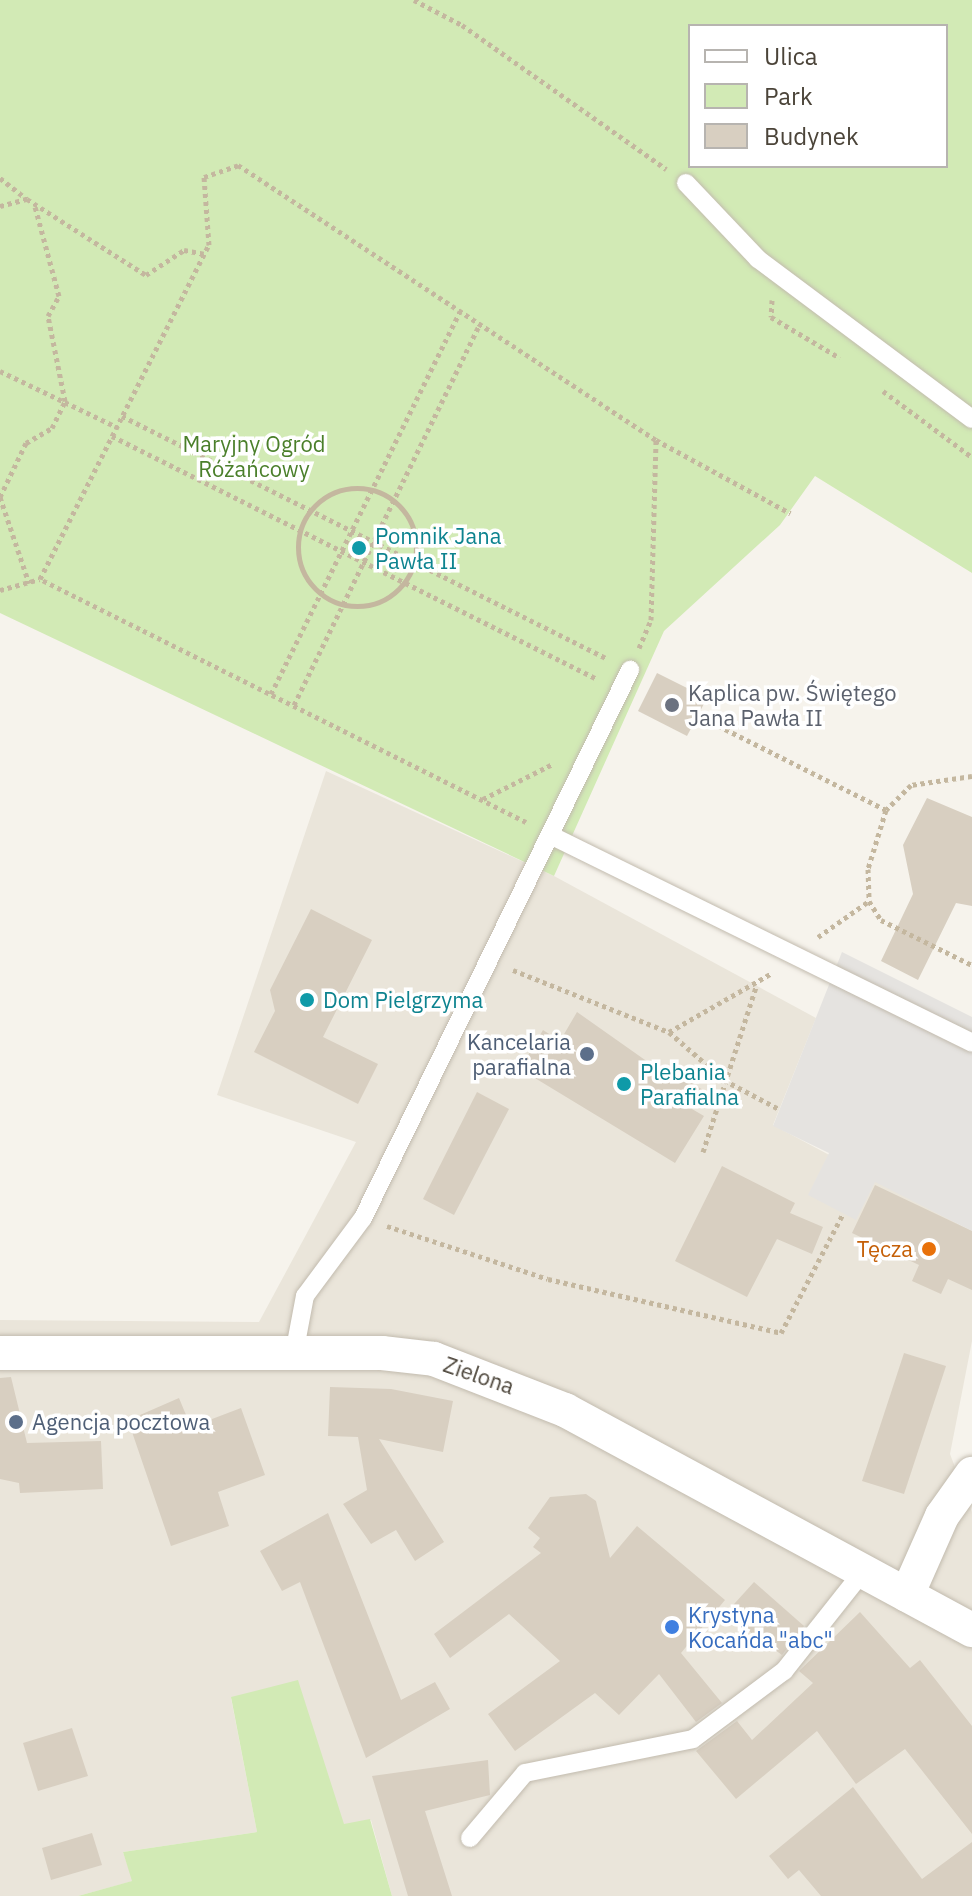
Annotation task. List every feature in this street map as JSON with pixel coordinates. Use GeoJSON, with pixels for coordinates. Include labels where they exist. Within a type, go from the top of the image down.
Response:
{"type":"FeatureCollection","features":[{"type":"Feature","properties":{"kind":"street","name":"Zielona"},"geometry":{"type":"LineString","coordinates":[[0,1353],[382,1353],[492,1377],[864,1570],[972,1630]]}},
{"type":"Feature","properties":{"kind":"street"},"geometry":{"type":"LineString","coordinates":[[907,1595],[947,1506],[972,1474]]}},
{"type":"Feature","properties":{"kind":"lane"},"geometry":{"type":"LineString","coordinates":[[686,183],[758,259],[972,419]]}},
{"type":"Feature","properties":{"kind":"lane"},"geometry":{"type":"LineString","coordinates":[[294,1354],[305,1296],[363,1218],[552,836],[587,746],[630,670]]}},
{"type":"Feature","properties":{"kind":"lane"},"geometry":{"type":"LineString","coordinates":[[552,836],[972,1043]]}},
{"type":"Feature","properties":{"kind":"lane"},"geometry":{"type":"LineString","coordinates":[[470,1838],[525,1773],[693,1739],[784,1671],[864,1570]]}},
{"type":"Feature","properties":{"kind":"path"},"geometry":{"type":"LineString","coordinates":[[414,0],[462,25],[686,183]]}},
{"type":"Feature","properties":{"kind":"path"},"geometry":{"type":"LineString","coordinates":[[0,590],[40,579],[204,254],[204,177],[238,165],[656,440],[790,513]]}},
{"type":"Feature","properties":{"kind":"path"},"geometry":{"type":"LineString","coordinates":[[0,178],[27,199],[146,275],[184,250],[204,254]]}},
{"type":"Feature","properties":{"kind":"path"},"geometry":{"type":"LineString","coordinates":[[0,206],[27,199]]}},
{"type":"Feature","properties":{"kind":"path"},"geometry":{"type":"LineString","coordinates":[[29,583],[0,497],[26,443],[52,428],[65,401],[48,316],[59,296],[34,203]]}},
{"type":"Feature","properties":{"kind":"path"},"geometry":{"type":"LineString","coordinates":[[271,694],[460,311]]}},
{"type":"Feature","properties":{"kind":"path"},"geometry":{"type":"LineString","coordinates":[[294,705],[480,324]]}},
{"type":"Feature","properties":{"kind":"path"},"geometry":{"type":"LineString","coordinates":[[0,371],[117,427]]}},
{"type":"Feature","properties":{"kind":"path"},"geometry":{"type":"LineString","coordinates":[[122,416],[630,670],[651,620],[656,440]]}},
{"type":"Feature","properties":{"kind":"path"},"geometry":{"type":"LineString","coordinates":[[112,436],[619,691]]}},
{"type":"Feature","properties":{"kind":"path"},"geometry":{"type":"LineString","coordinates":[[372,490],[394,501],[413,528],[415,561],[405,582],[377,603],[343,605],[320,594],[300,565],[300,530],[311,509],[339,491],[372,490]]}},
{"type":"Feature","properties":{"kind":"path"},"geometry":{"type":"LineString","coordinates":[[40,579],[552,836]]}},
{"type":"Feature","properties":{"kind":"path"},"geometry":{"type":"LineString","coordinates":[[711,722],[886,810]]}},
{"type":"Feature","properties":{"kind":"path"},"geometry":{"type":"LineString","coordinates":[[482,799],[587,746]]}},
{"type":"Feature","properties":{"kind":"path"},"geometry":{"type":"LineString","coordinates":[[972,776],[911,785],[886,810],[868,869],[869,901],[881,920],[972,965]]}},
{"type":"Feature","properties":{"kind":"path"},"geometry":{"type":"LineString","coordinates":[[492,962],[669,1032],[724,1080],[779,1109]]}},
{"type":"Feature","properties":{"kind":"path"},"geometry":{"type":"LineString","coordinates":[[703,1152],[756,987]]}},
{"type":"Feature","properties":{"kind":"path"},"geometry":{"type":"LineString","coordinates":[[363,1218],[548,1279],[781,1333],[843,1214]]}},
{"type":"Feature","properties":{"kind":"shaded area"},"geometry":{"type":"Polygon","coordinates":[[[326,771],[554,876],[816,1018],[773,1125],[972,1231],[972,1341],[950,1454],[972,1512],[972,1896],[392,1896],[371,1820],[344,1825],[231,1698],[257,1832],[123,1852],[133,1881],[78,1896],[0,1896],[0,1320],[259,1322],[356,1142],[217,1095],[326,771]]]}},
{"type":"Feature","properties":{"kind":"shaded area"},"geometry":{"type":"Polygon","coordinates":[[[842,952],[972,1017],[972,1231],[875,1182],[856,1220],[808,1195],[829,1153],[773,1126],[842,952]]]}},
{"type":"Feature","properties":{"kind":"green space","name":"Maryjny Ogród Różańcowy"},"geometry":{"type":"Polygon","coordinates":[[[0,0],[972,0],[972,573],[815,476],[780,525],[664,631],[554,876],[0,613],[0,0]]]}},
{"type":"Feature","properties":{"kind":"green space"},"geometry":{"type":"Polygon","coordinates":[[[298,1680],[344,1824],[370,1819],[392,1896],[78,1896],[132,1881],[123,1852],[257,1832],[231,1697],[298,1680]]]}},
{"type":"Feature","properties":{"kind":"building","name":"Kaplica pw. Świętego Jana Pawła II"},"geometry":{"type":"Polygon","coordinates":[[[657,673],[707,698],[687,736],[638,711],[657,673]]]}},
{"type":"Feature","properties":{"kind":"building"},"geometry":{"type":"Polygon","coordinates":[[[927,798],[972,817],[972,906],[956,903],[918,980],[881,961],[913,894],[903,845],[927,798]]]}},
{"type":"Feature","properties":{"kind":"building","name":"Dom Pielgrzyma"},"geometry":{"type":"Polygon","coordinates":[[[311,909],[372,940],[323,1037],[378,1064],[358,1104],[254,1052],[275,1011],[270,990],[311,909]]]}},
{"type":"Feature","properties":{"kind":"building","name":"Plebania Parafialna"},"geometry":{"type":"Polygon","coordinates":[[[577,1012],[672,1079],[676,1073],[703,1090],[692,1109],[704,1116],[675,1163],[520,1069],[543,1030],[560,1041],[577,1012]]]}},
{"type":"Feature","properties":{"kind":"building"},"geometry":{"type":"Polygon","coordinates":[[[477,1092],[509,1109],[454,1215],[423,1199],[477,1092]]]}},
{"type":"Feature","properties":{"kind":"building"},"geometry":{"type":"Polygon","coordinates":[[[722,1166],[795,1203],[790,1213],[823,1227],[812,1254],[777,1239],[747,1297],[675,1261],[722,1166]]]}},
{"type":"Feature","properties":{"kind":"building","name":"Tęcza"},"geometry":{"type":"Polygon","coordinates":[[[875,1185],[972,1231],[972,1290],[948,1279],[941,1294],[912,1281],[919,1265],[852,1233],[875,1185]]]}},
{"type":"Feature","properties":{"kind":"building"},"geometry":{"type":"Polygon","coordinates":[[[904,1353],[946,1366],[904,1494],[862,1481],[904,1353]]]}},
{"type":"Feature","properties":{"kind":"building"},"geometry":{"type":"Polygon","coordinates":[[[11,1377],[27,1443],[101,1441],[103,1489],[20,1493],[19,1483],[0,1479],[0,1378],[11,1377]]]}},
{"type":"Feature","properties":{"kind":"building"},"geometry":{"type":"Polygon","coordinates":[[[330,1387],[391,1389],[453,1401],[443,1452],[379,1439],[444,1542],[415,1561],[396,1530],[371,1544],[343,1504],[367,1490],[358,1437],[328,1436],[330,1387]]]}},
{"type":"Feature","properties":{"kind":"building"},"geometry":{"type":"Polygon","coordinates":[[[179,1398],[191,1427],[241,1408],[265,1475],[218,1492],[229,1526],[171,1546],[131,1429],[145,1429],[140,1415],[179,1398]]]}},
{"type":"Feature","properties":{"kind":"building"},"geometry":{"type":"Polygon","coordinates":[[[586,1494],[596,1501],[610,1558],[637,1526],[725,1600],[681,1653],[722,1703],[696,1722],[659,1674],[619,1715],[595,1693],[515,1751],[488,1714],[560,1661],[509,1614],[450,1658],[434,1634],[541,1553],[533,1547],[540,1538],[528,1528],[550,1497],[586,1494]]]}},
{"type":"Feature","properties":{"kind":"building"},"geometry":{"type":"Polygon","coordinates":[[[328,1513],[401,1700],[435,1682],[450,1709],[366,1758],[300,1582],[282,1591],[260,1551],[328,1513]]]}},
{"type":"Feature","properties":{"kind":"building"},"geometry":{"type":"Polygon","coordinates":[[[754,1582],[804,1626],[782,1655],[725,1614],[754,1582]]]}},
{"type":"Feature","properties":{"kind":"building"},"geometry":{"type":"Polygon","coordinates":[[[860,1612],[910,1668],[920,1660],[972,1726],[972,1834],[905,1749],[856,1784],[817,1731],[736,1799],[696,1751],[737,1721],[752,1740],[813,1683],[799,1671],[860,1612]]]}},
{"type":"Feature","properties":{"kind":"building"},"geometry":{"type":"Polygon","coordinates":[[[72,1728],[88,1776],[38,1791],[23,1743],[72,1728]]]}},
{"type":"Feature","properties":{"kind":"building"},"geometry":{"type":"Polygon","coordinates":[[[488,1760],[490,1795],[425,1811],[452,1896],[408,1896],[372,1776],[488,1760]]]}},
{"type":"Feature","properties":{"kind":"building"},"geometry":{"type":"Polygon","coordinates":[[[853,1787],[922,1879],[972,1842],[972,1896],[821,1896],[799,1870],[788,1879],[769,1856],[853,1787]]]}},
{"type":"Feature","properties":{"kind":"building"},"geometry":{"type":"Polygon","coordinates":[[[92,1833],[102,1865],[51,1880],[42,1848],[92,1833]]]}},
{"type":"Feature","properties":{"kind":"place","name":"Pomnik Jana Pawła II"},"geometry":{"type":"Point","coordinates":[359,548]}},
{"type":"Feature","properties":{"kind":"place","name":"Kaplica pw. Świętego Jana Pawła II"},"geometry":{"type":"Point","coordinates":[672,705]}},
{"type":"Feature","properties":{"kind":"place","name":"Dom Pielgrzyma"},"geometry":{"type":"Point","coordinates":[307,1000]}},
{"type":"Feature","properties":{"kind":"place","name":"Kancelaria parafialna"},"geometry":{"type":"Point","coordinates":[587,1054]}},
{"type":"Feature","properties":{"kind":"place","name":"Plebania Parafialna"},"geometry":{"type":"Point","coordinates":[624,1084]}},
{"type":"Feature","properties":{"kind":"place","name":"Tęcza"},"geometry":{"type":"Point","coordinates":[929,1249]}},
{"type":"Feature","properties":{"kind":"place","name":"Agencja pocztowa"},"geometry":{"type":"Point","coordinates":[16,1422]}},
{"type":"Feature","properties":{"kind":"place","name":"Krystyna Kocańda \"abc\""},"geometry":{"type":"Point","coordinates":[672,1627]}}]}
